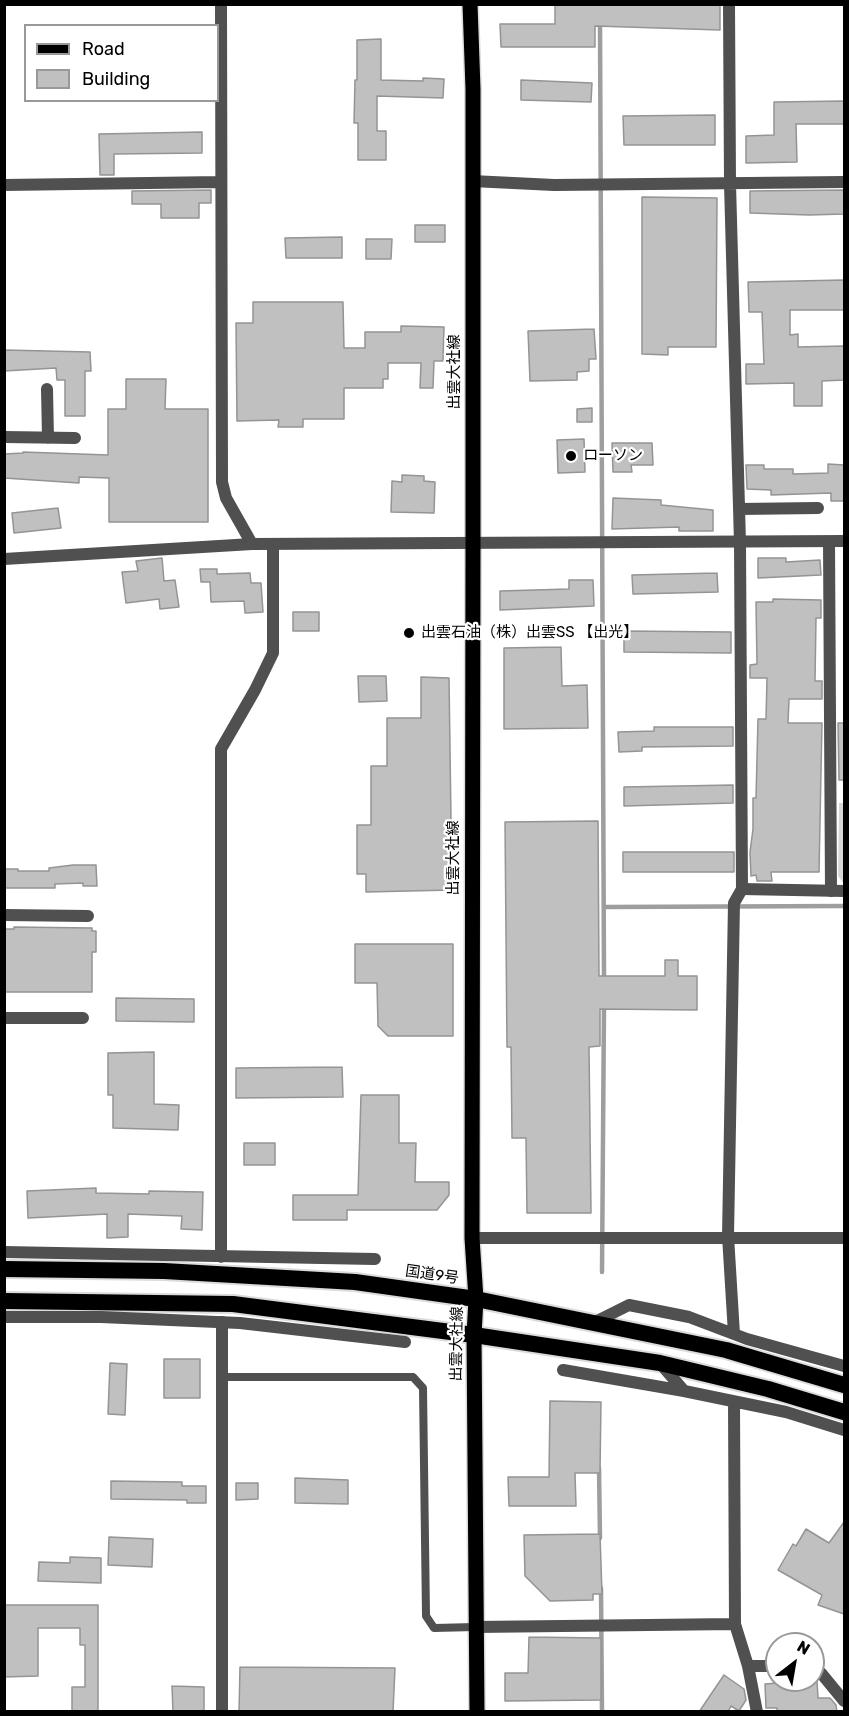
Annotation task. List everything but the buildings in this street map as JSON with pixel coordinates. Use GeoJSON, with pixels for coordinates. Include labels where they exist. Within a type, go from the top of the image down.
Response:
{"type":"FeatureCollection","features":[{"type":"Feature","properties":{"kind":"highway","name":"国道9号"},"geometry":{"type":"LineString","coordinates":[[4,1269],[164,1271],[355,1282],[476,1299],[726,1350],[844,1385]]}},
{"type":"Feature","properties":{"kind":"highway"},"geometry":{"type":"LineString","coordinates":[[4,1301],[233,1304],[474,1335],[660,1363],[768,1389],[844,1412]]}},
{"type":"Feature","properties":{"kind":"main road","name":"出雲大社線"},"geometry":{"type":"LineString","coordinates":[[470,4],[473,89],[471,1238],[476,1299],[474,1335],[477,1712]]}},
{"type":"Feature","properties":{"kind":"street"},"geometry":{"type":"LineString","coordinates":[[221,4],[222,482],[226,498],[252,544]]}},
{"type":"Feature","properties":{"kind":"street"},"geometry":{"type":"LineString","coordinates":[[729,4],[730,184],[740,543],[742,889],[734,903],[728,1236],[734,1334]]}},
{"type":"Feature","properties":{"kind":"street"},"geometry":{"type":"LineString","coordinates":[[472,181],[554,185],[844,182]]}},
{"type":"Feature","properties":{"kind":"street"},"geometry":{"type":"LineString","coordinates":[[4,185],[221,182]]}},
{"type":"Feature","properties":{"kind":"street"},"geometry":{"type":"LineString","coordinates":[[47,388],[48,438]]}},
{"type":"Feature","properties":{"kind":"street"},"geometry":{"type":"LineString","coordinates":[[4,437],[75,438]]}},
{"type":"Feature","properties":{"kind":"street"},"geometry":{"type":"LineString","coordinates":[[739,509],[818,508]]}},
{"type":"Feature","properties":{"kind":"street"},"geometry":{"type":"LineString","coordinates":[[4,559],[252,544],[844,541]]}},
{"type":"Feature","properties":{"kind":"street"},"geometry":{"type":"LineString","coordinates":[[829,542],[831,891]]}},
{"type":"Feature","properties":{"kind":"street"},"geometry":{"type":"LineString","coordinates":[[221,1257],[221,749],[273,653],[273,544]]}},
{"type":"Feature","properties":{"kind":"street"},"geometry":{"type":"LineString","coordinates":[[742,889],[844,891]]}},
{"type":"Feature","properties":{"kind":"street"},"geometry":{"type":"LineString","coordinates":[[4,915],[88,916]]}},
{"type":"Feature","properties":{"kind":"street"},"geometry":{"type":"LineString","coordinates":[[4,1018],[83,1018]]}},
{"type":"Feature","properties":{"kind":"street"},"geometry":{"type":"LineString","coordinates":[[471,1238],[728,1236],[844,1238]]}},
{"type":"Feature","properties":{"kind":"street"},"geometry":{"type":"LineString","coordinates":[[4,1252],[375,1259]]}},
{"type":"Feature","properties":{"kind":"street"},"geometry":{"type":"LineString","coordinates":[[272,1257],[300,1279]]}},
{"type":"Feature","properties":{"kind":"street"},"geometry":{"type":"LineString","coordinates":[[101,1317],[122,1302]]}},
{"type":"Feature","properties":{"kind":"street"},"geometry":{"type":"LineString","coordinates":[[593,1323],[629,1305],[689,1317],[734,1334],[844,1366]]}},
{"type":"Feature","properties":{"kind":"street"},"geometry":{"type":"LineString","coordinates":[[4,1317],[101,1317],[222,1322],[405,1342]]}},
{"type":"Feature","properties":{"kind":"street"},"geometry":{"type":"LineString","coordinates":[[222,1322],[222,1712]]}},
{"type":"Feature","properties":{"kind":"street"},"geometry":{"type":"LineString","coordinates":[[374,1338],[393,1325]]}},
{"type":"Feature","properties":{"kind":"street"},"geometry":{"type":"LineString","coordinates":[[660,1363],[684,1391]]}},
{"type":"Feature","properties":{"kind":"street"},"geometry":{"type":"LineString","coordinates":[[563,1370],[786,1412],[844,1430]]}},
{"type":"Feature","properties":{"kind":"street"},"geometry":{"type":"LineString","coordinates":[[823,1379],[844,1373]]}},
{"type":"Feature","properties":{"kind":"street"},"geometry":{"type":"LineString","coordinates":[[734,1402],[735,1624],[748,1666],[757,1712]]}},
{"type":"Feature","properties":{"kind":"street"},"geometry":{"type":"LineString","coordinates":[[475,1628],[735,1624]]}},
{"type":"Feature","properties":{"kind":"street"},"geometry":{"type":"LineString","coordinates":[[748,1666],[765,1666]]}},
{"type":"Feature","properties":{"kind":"street"},"geometry":{"type":"LineString","coordinates":[[825,1678],[844,1701]]}},
{"type":"Feature","properties":{"kind":"lane"},"geometry":{"type":"LineString","coordinates":[[222,1377],[413,1377],[423,1388],[426,1616],[434,1628],[475,1628]]}},
{"type":"Feature","properties":{"kind":"shaded area"},"geometry":{"type":"Polygon","coordinates":[[[839,803],[844,803],[844,884],[838,876],[839,803]]]}},
{"type":"Feature","properties":{"kind":"waterway"},"geometry":{"type":"LineString","coordinates":[[600,21],[604,981]]}},
{"type":"Feature","properties":{"kind":"waterway"},"geometry":{"type":"LineString","coordinates":[[605,907],[844,906]]}},
{"type":"Feature","properties":{"kind":"waterway"},"geometry":{"type":"LineString","coordinates":[[602,1272],[604,1005]]}},
{"type":"Feature","properties":{"kind":"waterway"},"geometry":{"type":"LineString","coordinates":[[599,1468],[600,1538]]}},
{"type":"Feature","properties":{"kind":"waterway"},"geometry":{"type":"LineString","coordinates":[[601,1588],[602,1712]]}},
{"type":"Feature","properties":{"kind":"place","name":"ローソン"},"geometry":{"type":"Point","coordinates":[571,456]}},
{"type":"Feature","properties":{"kind":"place","name":"出雲石油（株）出雲SS 【出光】"},"geometry":{"type":"Point","coordinates":[409,633]}}]}
